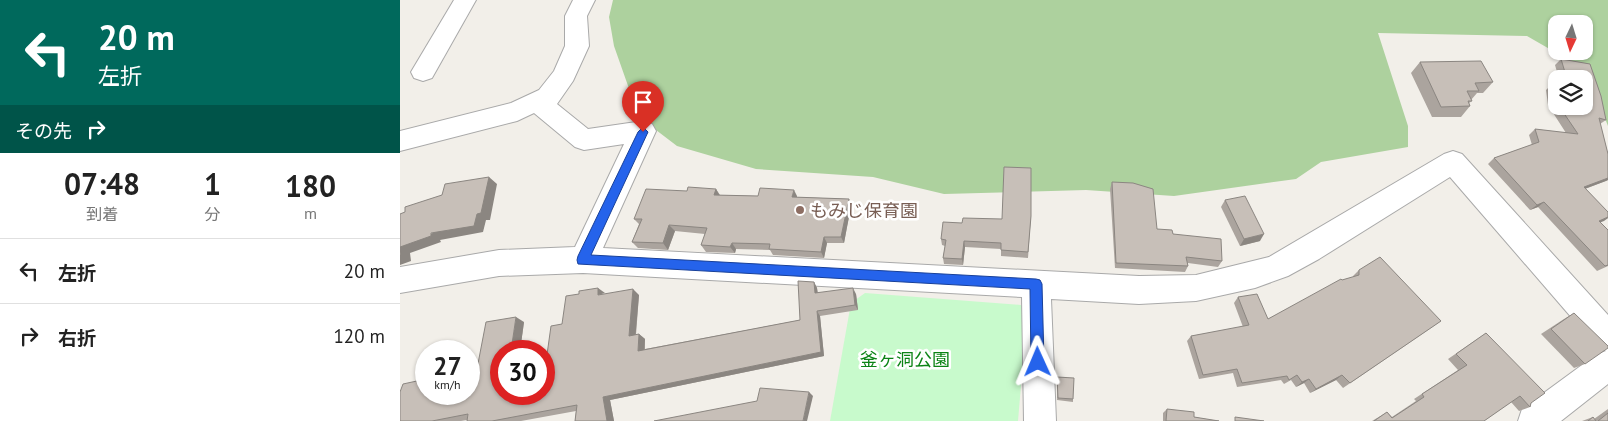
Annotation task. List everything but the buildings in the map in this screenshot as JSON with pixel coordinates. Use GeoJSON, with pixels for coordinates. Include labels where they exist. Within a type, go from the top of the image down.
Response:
{"type":"FeatureCollection","features":[{"type":"Feature","properties":{"kind":"street"},"geometry":{"type":"LineString","coordinates":[[423,72],[465,0]]}},
{"type":"Feature","properties":{"kind":"street"},"geometry":{"type":"LineString","coordinates":[[400,142],[517,111],[548,97],[564,75],[577,46],[576,16],[584,0]]}},
{"type":"Feature","properties":{"kind":"street"},"geometry":{"type":"LineString","coordinates":[[536,101],[584,140],[643,132],[582,260]]}},
{"type":"Feature","properties":{"kind":"street"},"geometry":{"type":"LineString","coordinates":[[400,280],[499,263],[582,260],[1138,290],[1196,288],[1255,275],[1278,267],[1453,162],[1608,336]]}},
{"type":"Feature","properties":{"kind":"street"},"geometry":{"type":"LineString","coordinates":[[1036,284],[1040,421]]}},
{"type":"Feature","properties":{"kind":"street"},"geometry":{"type":"LineString","coordinates":[[1534,421],[1608,365]]}},
{"type":"Feature","properties":{"kind":"green space"},"geometry":{"type":"Polygon","coordinates":[[[613,0],[1608,0],[1608,126],[1593,88],[1593,70],[1586,70],[1569,60],[1593,60],[1593,15],[1548,15],[1548,48],[1527,36],[1378,33],[1408,126],[1408,147],[1321,162],[1296,179],[1174,196],[1086,190],[944,194],[873,177],[756,169],[677,146],[639,117],[614,46],[609,17],[613,0]]]}},
{"type":"Feature","properties":{"kind":"green space","name":"釜ヶ洞公園"},"geometry":{"type":"Polygon","coordinates":[[[865,293],[1021,305],[1027,315],[1018,421],[830,421],[851,303],[865,293]]]}},
{"type":"Feature","properties":{"kind":"place","name":"もみじ保育園"},"geometry":{"type":"Point","coordinates":[800,210]}},
{"type":"Feature","properties":{"kind":"route"},"geometry":{"type":"LineString","coordinates":[[643,132],[582,260],[1036,284],[1038,362]]}}]}
